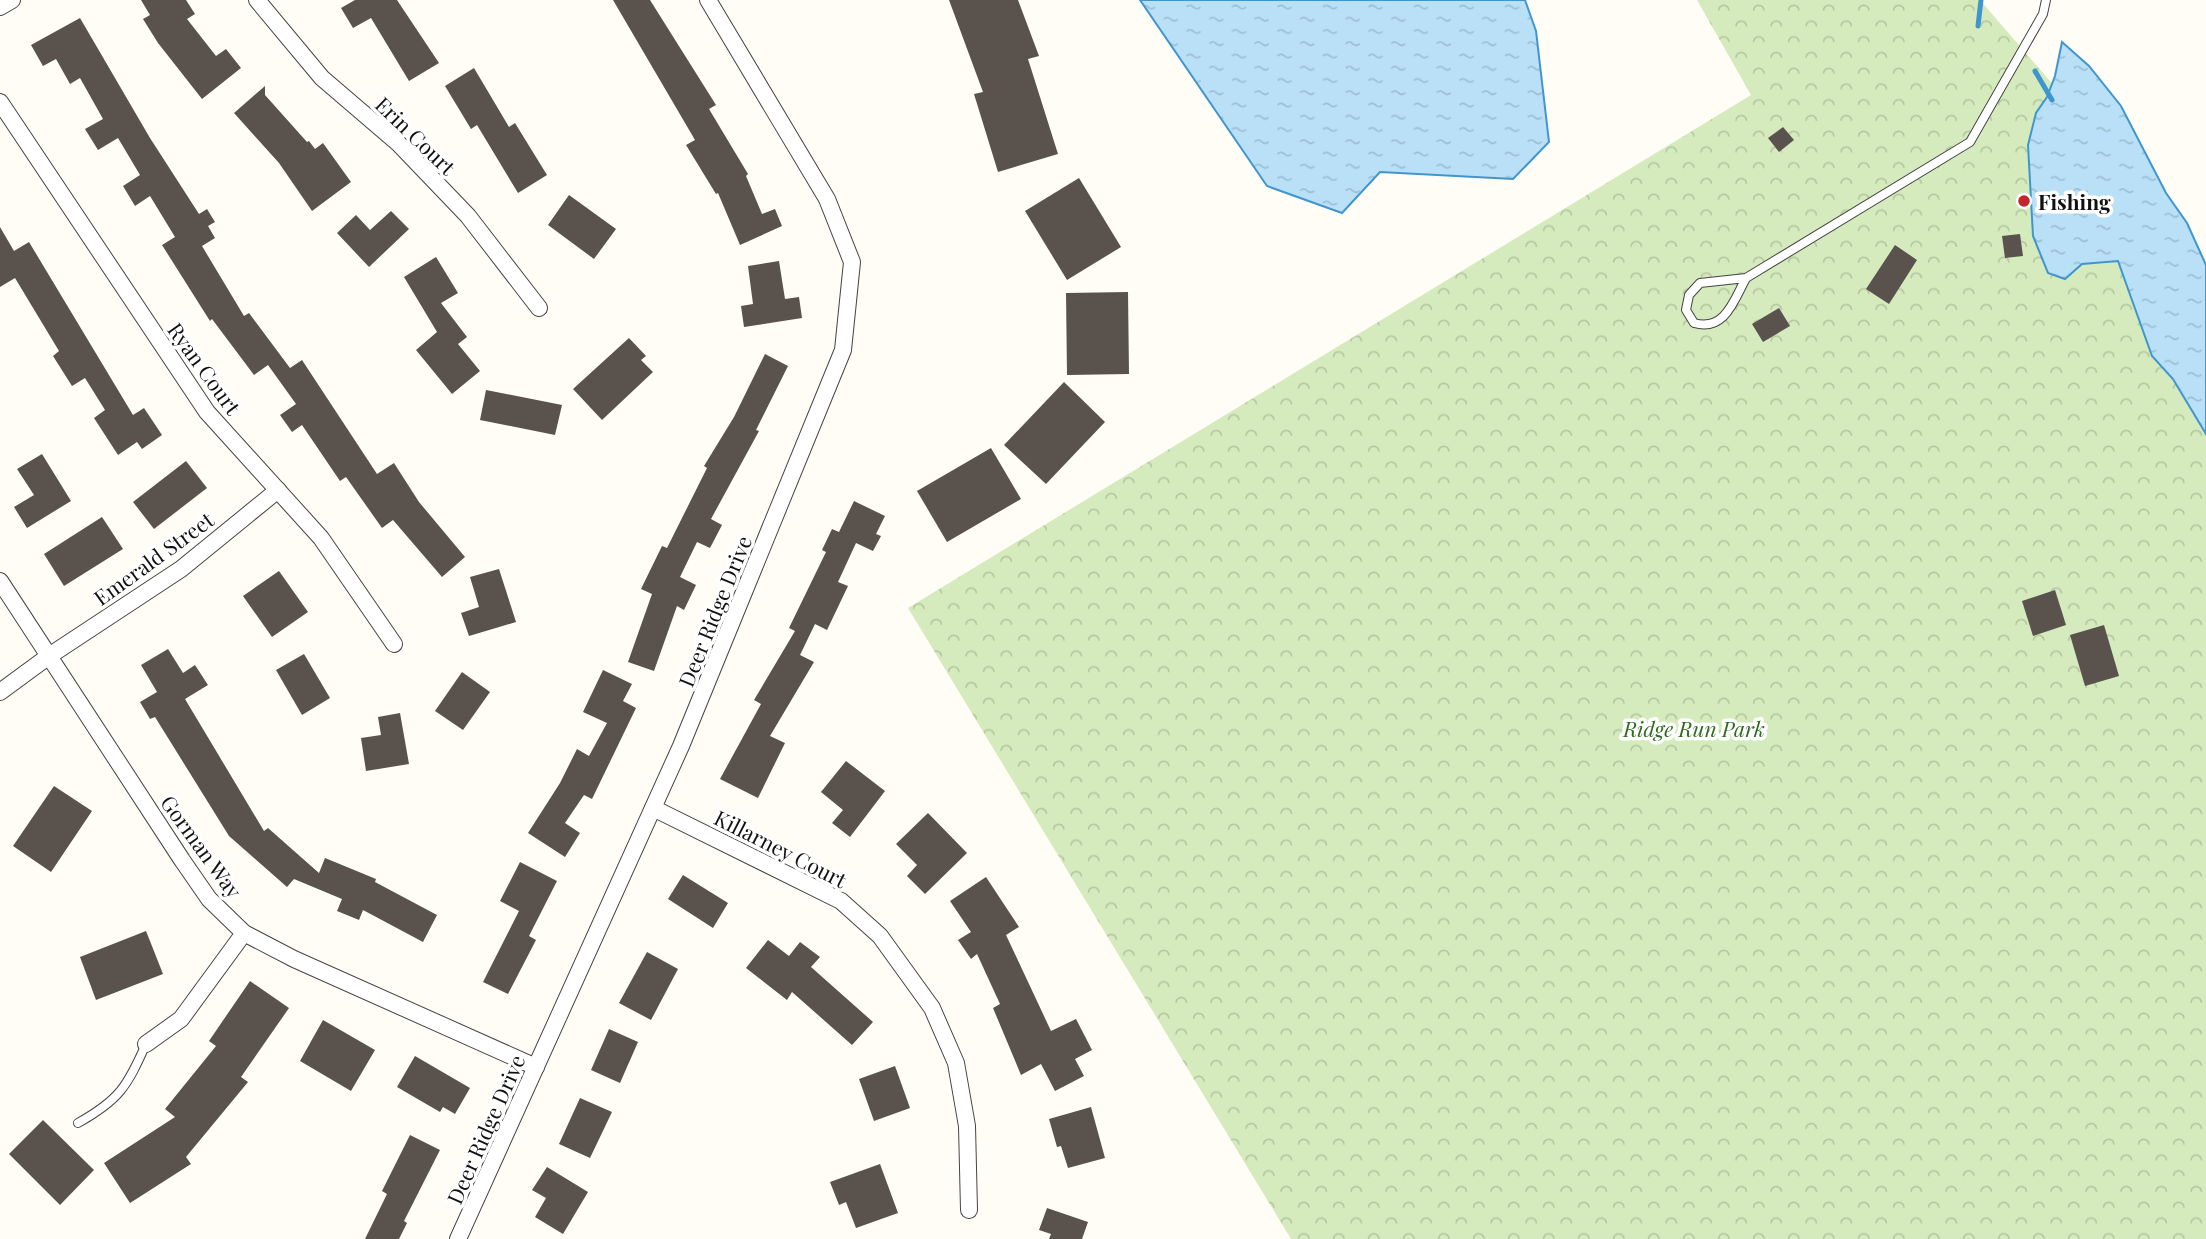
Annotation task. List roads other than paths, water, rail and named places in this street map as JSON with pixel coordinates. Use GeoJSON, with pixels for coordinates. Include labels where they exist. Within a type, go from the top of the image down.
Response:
{"type":"FeatureCollection","features":[{"type":"Feature","properties":{"kind":"street"},"geometry":{"type":"LineString","coordinates":[[0,7],[12,0]]}},
{"type":"Feature","properties":{"kind":"street","name":"Erin Court"},"geometry":{"type":"LineString","coordinates":[[257,0],[322,79],[399,144],[468,216],[539,308]]}},
{"type":"Feature","properties":{"kind":"street","name":"Deer Ridge Drive"},"geometry":{"type":"LineString","coordinates":[[458,1239],[653,808],[843,350],[852,262],[827,199],[708,0]]}},
{"type":"Feature","properties":{"kind":"street","name":"Ryan Court"},"geometry":{"type":"LineString","coordinates":[[0,102],[207,412],[321,538],[394,644]]}},
{"type":"Feature","properties":{"kind":"street","name":"Emerald Street"},"geometry":{"type":"LineString","coordinates":[[0,692],[49,656],[181,569],[278,490]]}},
{"type":"Feature","properties":{"kind":"street","name":"Gorman Way"},"geometry":{"type":"LineString","coordinates":[[0,581],[209,899],[244,933],[536,1067]]}},
{"type":"Feature","properties":{"kind":"street","name":"Killarney Court"},"geometry":{"type":"LineString","coordinates":[[653,808],[841,901],[880,936],[932,1008],[956,1063],[967,1126],[969,1210]]}},
{"type":"Feature","properties":{"kind":"street"},"geometry":{"type":"LineString","coordinates":[[146,1044],[181,1019],[244,933]]}},
{"type":"Feature","properties":{"kind":"lane"},"geometry":{"type":"LineString","coordinates":[[1746,278],[1728,313],[1716,323],[1706,326],[1694,323],[1686,310],[1689,295],[1700,283],[1746,278],[1970,142],[2043,14],[2046,0]]}},
{"type":"Feature","properties":{"kind":"lane"},"geometry":{"type":"LineString","coordinates":[[78,1123],[109,1106],[130,1080],[146,1044]]}},
{"type":"Feature","properties":{"kind":"water"},"geometry":{"type":"Polygon","coordinates":[[[1140,0],[1525,0],[1536,31],[1549,142],[1513,179],[1380,172],[1342,213],[1267,186],[1140,0]]]}},
{"type":"Feature","properties":{"kind":"water"},"geometry":{"type":"Polygon","coordinates":[[[2062,42],[2089,66],[2121,106],[2166,193],[2187,223],[2206,265],[2206,434],[2173,379],[2152,356],[2118,261],[2082,264],[2065,279],[2048,273],[2033,236],[2028,145],[2036,113],[2047,97],[2055,76],[2062,42]]]}},
{"type":"Feature","properties":{"kind":"waterway"},"geometry":{"type":"LineString","coordinates":[[1978,26],[1981,0]]}},
{"type":"Feature","properties":{"kind":"waterway"},"geometry":{"type":"LineString","coordinates":[[2035,71],[2052,100]]}},
{"type":"Feature","properties":{"kind":"place","name":"Fishing"},"geometry":{"type":"Point","coordinates":[2024,201]}},
{"type":"Feature","properties":{"kind":"park label","name":"Ridge Run Park"},"geometry":{"type":"Point","coordinates":[1694,728]}}]}
